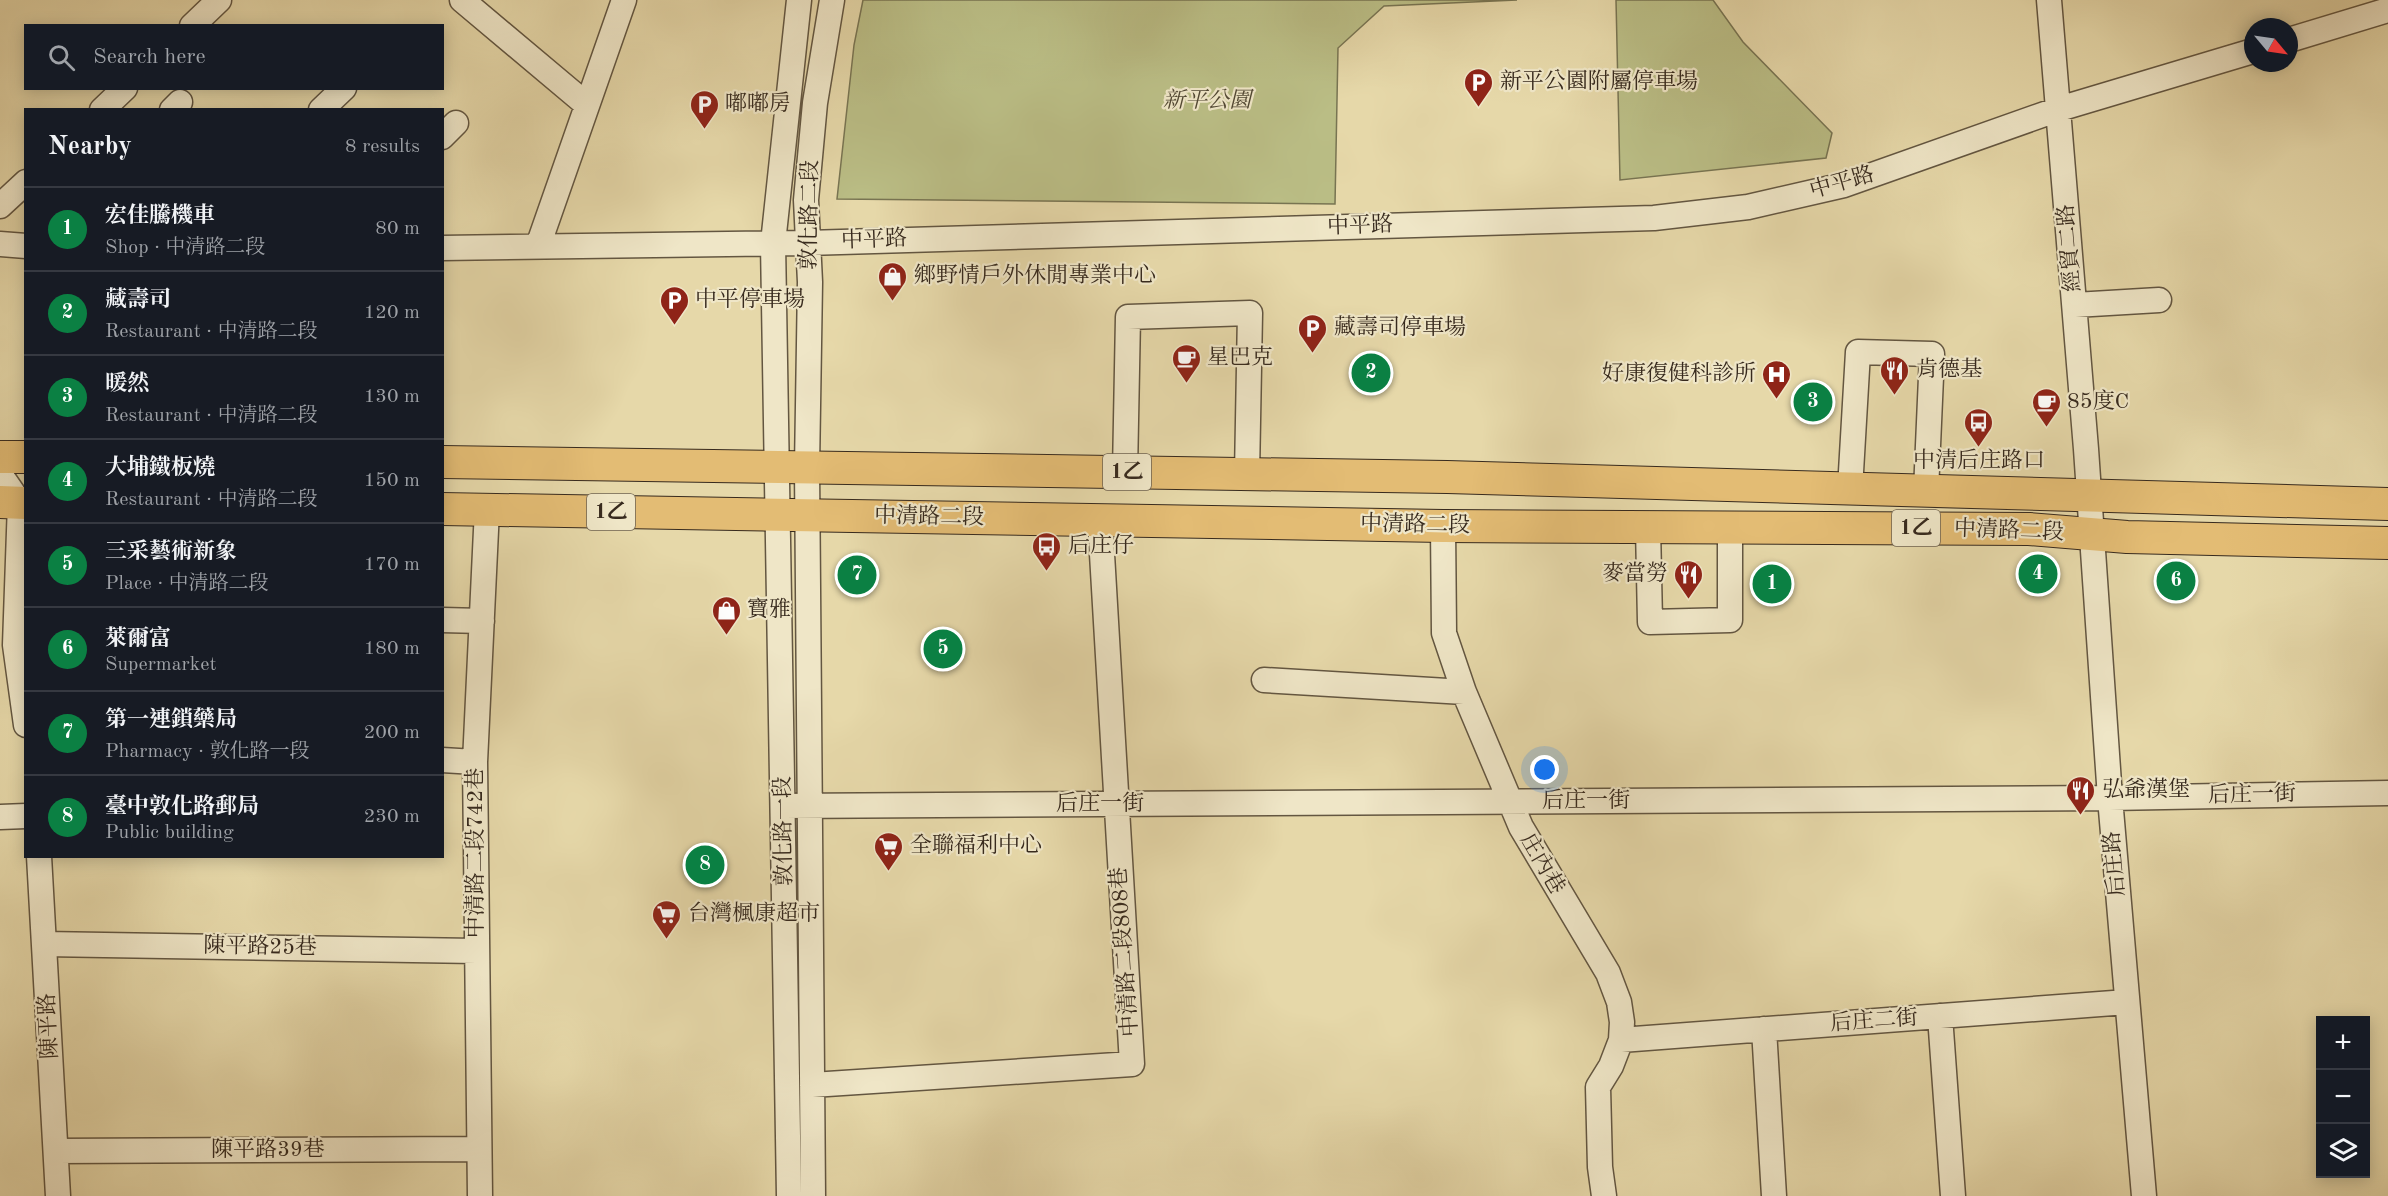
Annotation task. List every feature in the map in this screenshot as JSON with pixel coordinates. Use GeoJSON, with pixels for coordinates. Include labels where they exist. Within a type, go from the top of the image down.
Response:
{"type":"FeatureCollection","features":[{"type":"Feature","properties":{"kind":"main road"},"geometry":{"type":"LineString","coordinates":[[0,457],[24,457]]}},
{"type":"Feature","properties":{"kind":"main road","name":"中清路二段"},"geometry":{"type":"LineString","coordinates":[[444,462],[1247,474],[2388,504]]}},
{"type":"Feature","properties":{"kind":"main road","name":"中清路二段"},"geometry":{"type":"LineString","coordinates":[[444,509],[1443,526],[2029,529],[2092,535],[2388,543]]}},
{"type":"Feature","properties":{"kind":"street"},"geometry":{"type":"LineString","coordinates":[[194,24],[219,0]]}},
{"type":"Feature","properties":{"kind":"street"},"geometry":{"type":"LineString","coordinates":[[462,0],[587,105]]}},
{"type":"Feature","properties":{"kind":"street"},"geometry":{"type":"LineString","coordinates":[[538,246],[624,0]]}},
{"type":"Feature","properties":{"kind":"street","name":"敦化路二段"},"geometry":{"type":"LineString","coordinates":[[792,467],[772,243],[799,0]]}},
{"type":"Feature","properties":{"kind":"street","name":"敦化路二段"},"geometry":{"type":"LineString","coordinates":[[792,467],[810,282],[806,200],[815,104],[832,0]]}},
{"type":"Feature","properties":{"kind":"street","name":"經貿二路"},"geometry":{"type":"LineString","coordinates":[[2049,0],[2090,496]]}},
{"type":"Feature","properties":{"kind":"street"},"geometry":{"type":"LineString","coordinates":[[2298,37],[2388,10]]}},
{"type":"Feature","properties":{"kind":"street","name":"中平路"},"geometry":{"type":"LineString","coordinates":[[444,248],[807,243],[1654,218],[1748,207],[1844,185],[2059,109],[2244,54]]}},
{"type":"Feature","properties":{"kind":"street"},"geometry":{"type":"LineString","coordinates":[[104,108],[122,90]]}},
{"type":"Feature","properties":{"kind":"street"},"geometry":{"type":"LineString","coordinates":[[323,108],[342,90]]}},
{"type":"Feature","properties":{"kind":"street"},"geometry":{"type":"LineString","coordinates":[[0,206],[24,184]]}},
{"type":"Feature","properties":{"kind":"street"},"geometry":{"type":"LineString","coordinates":[[0,244],[24,246]]}},
{"type":"Feature","properties":{"kind":"street"},"geometry":{"type":"LineString","coordinates":[[2075,305],[2159,300]]}},
{"type":"Feature","properties":{"kind":"street"},"geometry":{"type":"LineString","coordinates":[[1125,472],[1128,317],[1250,313],[1247,474]]}},
{"type":"Feature","properties":{"kind":"street"},"geometry":{"type":"LineString","coordinates":[[1850,489],[1858,352],[1932,354],[1926,491]]}},
{"type":"Feature","properties":{"kind":"street","name":"敦化路一段"},"geometry":{"type":"LineString","coordinates":[[792,467],[810,806],[813,1196]]}},
{"type":"Feature","properties":{"kind":"street"},"geometry":{"type":"LineString","coordinates":[[0,474],[15,503],[14,646],[24,711]]}},
{"type":"Feature","properties":{"kind":"street","name":"后庄路"},"geometry":{"type":"LineString","coordinates":[[2090,496],[2110,798],[2144,1196]]}},
{"type":"Feature","properties":{"kind":"street","name":"中清路二段742巷"},"geometry":{"type":"LineString","coordinates":[[480,1196],[476,762],[487,510]]}},
{"type":"Feature","properties":{"kind":"street","name":"敦化路一段"},"geometry":{"type":"LineString","coordinates":[[789,1196],[783,806],[793,515]]}},
{"type":"Feature","properties":{"kind":"street","name":"中清路二段808巷"},"geometry":{"type":"LineString","coordinates":[[812,1085],[1132,1064],[1100,520]]}},
{"type":"Feature","properties":{"kind":"street","name":"庄內巷"},"geometry":{"type":"LineString","coordinates":[[1443,526],[1444,633],[1464,692],[1509,802],[1569,910],[1608,973],[1621,1012],[1621,1040],[1611,1065],[1598,1087],[1600,1167],[1604,1196]]}},
{"type":"Feature","properties":{"kind":"street"},"geometry":{"type":"LineString","coordinates":[[1648,527],[1650,622],[1730,620],[1730,527]]}},
{"type":"Feature","properties":{"kind":"street"},"geometry":{"type":"LineString","coordinates":[[444,620],[482,621]]}},
{"type":"Feature","properties":{"kind":"street"},"geometry":{"type":"LineString","coordinates":[[1264,680],[1464,692]]}},
{"type":"Feature","properties":{"kind":"street"},"geometry":{"type":"LineString","coordinates":[[444,760],[476,762]]}},
{"type":"Feature","properties":{"kind":"street","name":"后庄一街"},"geometry":{"type":"LineString","coordinates":[[783,806],[2110,798],[2388,793]]}},
{"type":"Feature","properties":{"kind":"street"},"geometry":{"type":"LineString","coordinates":[[0,817],[24,816]]}},
{"type":"Feature","properties":{"kind":"street","name":"陳平路"},"geometry":{"type":"LineString","coordinates":[[39,858],[58,1196]]}},
{"type":"Feature","properties":{"kind":"street","name":"陳平路25巷"},"geometry":{"type":"LineString","coordinates":[[44,944],[476,951]]}},
{"type":"Feature","properties":{"kind":"street","name":"后庄二街"},"geometry":{"type":"LineString","coordinates":[[1621,1040],[2127,1002]]}},
{"type":"Feature","properties":{"kind":"street"},"geometry":{"type":"LineString","coordinates":[[1940,1016],[1953,1196]]}},
{"type":"Feature","properties":{"kind":"street"},"geometry":{"type":"LineString","coordinates":[[1764,1029],[1774,1196]]}},
{"type":"Feature","properties":{"kind":"street","name":"陳平路39巷"},"geometry":{"type":"LineString","coordinates":[[56,1150],[479,1149]]}},
{"type":"Feature","properties":{"kind":"green space","name":"新平公園"},"geometry":{"type":"Polygon","coordinates":[[[863,0],[1517,0],[1384,6],[1338,48],[1335,204],[837,199],[854,45],[863,0]]]}},
{"type":"Feature","properties":{"kind":"green space"},"geometry":{"type":"Polygon","coordinates":[[[1616,0],[1713,0],[1743,42],[1832,133],[1826,158],[1620,180],[1616,0]]]}},
{"type":"Feature","properties":{"kind":"place","name":"新平公園附屬停車場"},"geometry":{"type":"Point","coordinates":[1479,108]}},
{"type":"Feature","properties":{"kind":"place","name":"嘟嘟房"},"geometry":{"type":"Point","coordinates":[704,130]}},
{"type":"Feature","properties":{"kind":"place","name":"鄉野情戶外休閒專業中心"},"geometry":{"type":"Point","coordinates":[893,302]}},
{"type":"Feature","properties":{"kind":"place","name":"中平停車場"},"geometry":{"type":"Point","coordinates":[674,326]}},
{"type":"Feature","properties":{"kind":"place","name":"藏壽司停車場"},"geometry":{"type":"Point","coordinates":[1313,354]}},
{"type":"Feature","properties":{"kind":"place","name":"藏壽司"},"geometry":{"type":"Point","coordinates":[1371,373]}},
{"type":"Feature","properties":{"kind":"place","name":"星巴克"},"geometry":{"type":"Point","coordinates":[1186,384]}},
{"type":"Feature","properties":{"kind":"place","name":"肯德基"},"geometry":{"type":"Point","coordinates":[1895,396]}},
{"type":"Feature","properties":{"kind":"place","name":"好康復健科診所"},"geometry":{"type":"Point","coordinates":[1777,400]}},
{"type":"Feature","properties":{"kind":"place","name":"暖然"},"geometry":{"type":"Point","coordinates":[1813,402]}},
{"type":"Feature","properties":{"kind":"place","name":"85度C"},"geometry":{"type":"Point","coordinates":[2046,428]}},
{"type":"Feature","properties":{"kind":"place","name":"中清后庄路口"},"geometry":{"type":"Point","coordinates":[1979,448]}},
{"type":"Feature","properties":{"kind":"place","name":"后庄仔"},"geometry":{"type":"Point","coordinates":[1047,572]}},
{"type":"Feature","properties":{"kind":"place","name":"大埔鐵板燒"},"geometry":{"type":"Point","coordinates":[2038,574]}},
{"type":"Feature","properties":{"kind":"place","name":"第一連鎖藥局"},"geometry":{"type":"Point","coordinates":[857,575]}},
{"type":"Feature","properties":{"kind":"place","name":"萊爾富"},"geometry":{"type":"Point","coordinates":[2176,581]}},
{"type":"Feature","properties":{"kind":"place","name":"宏佳騰機車"},"geometry":{"type":"Point","coordinates":[1772,584]}},
{"type":"Feature","properties":{"kind":"place","name":"麥當勞"},"geometry":{"type":"Point","coordinates":[1689,600]}},
{"type":"Feature","properties":{"kind":"place","name":"寶雅"},"geometry":{"type":"Point","coordinates":[726,636]}},
{"type":"Feature","properties":{"kind":"place","name":"三采藝術新象"},"geometry":{"type":"Point","coordinates":[943,649]}},
{"type":"Feature","properties":{"kind":"place","name":"弘爺漢堡"},"geometry":{"type":"Point","coordinates":[2081,816]}},
{"type":"Feature","properties":{"kind":"place","name":"臺中敦化路郵局"},"geometry":{"type":"Point","coordinates":[705,865]}},
{"type":"Feature","properties":{"kind":"place","name":"全聯福利中心"},"geometry":{"type":"Point","coordinates":[889,872]}},
{"type":"Feature","properties":{"kind":"place","name":"台灣楓康超市"},"geometry":{"type":"Point","coordinates":[667,940]}}]}
